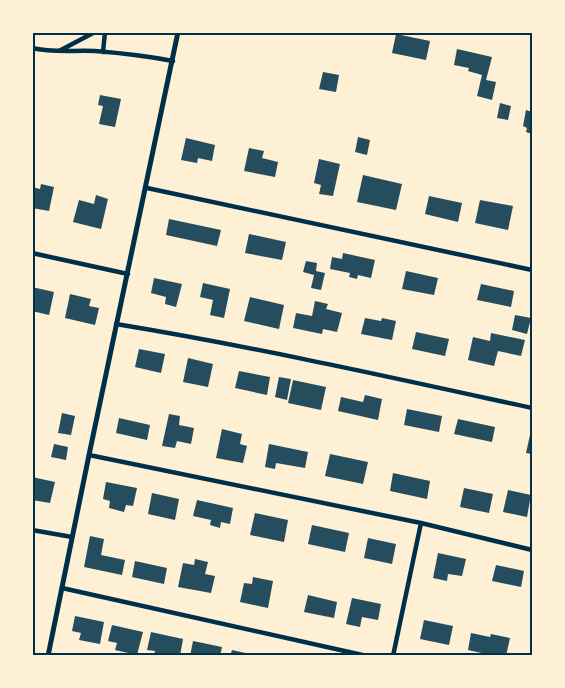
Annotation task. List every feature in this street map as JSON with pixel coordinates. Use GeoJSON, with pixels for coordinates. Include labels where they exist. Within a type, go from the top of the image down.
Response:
{"type":"FeatureCollection","features":[{"type":"Feature","properties":{"kind":"street"},"geometry":{"type":"LineString","coordinates":[[58,52],[96,32]]}},
{"type":"Feature","properties":{"kind":"street"},"geometry":{"type":"LineString","coordinates":[[103,52],[105,32]]}},
{"type":"Feature","properties":{"kind":"street"},"geometry":{"type":"LineString","coordinates":[[48,656],[178,32]]}},
{"type":"Feature","properties":{"kind":"street"},"geometry":{"type":"LineString","coordinates":[[32,48],[58,52],[103,52],[142,55],[172,61]]}},
{"type":"Feature","properties":{"kind":"street"},"geometry":{"type":"LineString","coordinates":[[146,188],[532,270]]}},
{"type":"Feature","properties":{"kind":"street"},"geometry":{"type":"LineString","coordinates":[[32,253],[128,274]]}},
{"type":"Feature","properties":{"kind":"street"},"geometry":{"type":"LineString","coordinates":[[116,324],[202,338],[532,408]]}},
{"type":"Feature","properties":{"kind":"street"},"geometry":{"type":"LineString","coordinates":[[89,455],[422,523],[532,550]]}},
{"type":"Feature","properties":{"kind":"street"},"geometry":{"type":"LineString","coordinates":[[393,656],[422,523]]}},
{"type":"Feature","properties":{"kind":"street"},"geometry":{"type":"LineString","coordinates":[[32,530],[72,537]]}},
{"type":"Feature","properties":{"kind":"street"},"geometry":{"type":"LineString","coordinates":[[62,588],[367,656]]}},
{"type":"Feature","properties":{"kind":"building"},"geometry":{"type":"Polygon","coordinates":[[[396,34],[430,41],[426,60],[392,53],[396,34]]]}},
{"type":"Feature","properties":{"kind":"building"},"geometry":{"type":"Polygon","coordinates":[[[457,49],[492,57],[486,80],[496,82],[492,100],[477,96],[482,75],[468,71],[469,68],[454,65],[457,49]]]}},
{"type":"Feature","properties":{"kind":"building"},"geometry":{"type":"Polygon","coordinates":[[[323,72],[339,75],[336,92],[319,89],[323,72]]]}},
{"type":"Feature","properties":{"kind":"building"},"geometry":{"type":"Polygon","coordinates":[[[100,95],[121,99],[115,127],[99,124],[103,106],[98,105],[100,95]]]}},
{"type":"Feature","properties":{"kind":"building"},"geometry":{"type":"Polygon","coordinates":[[[500,103],[511,106],[508,120],[497,118],[500,103]]]}},
{"type":"Feature","properties":{"kind":"building"},"geometry":{"type":"Polygon","coordinates":[[[526,110],[532,112],[532,134],[526,132],[527,128],[523,126],[526,110]]]}},
{"type":"Feature","properties":{"kind":"building"},"geometry":{"type":"Polygon","coordinates":[[[358,137],[370,140],[367,155],[355,152],[358,137]]]}},
{"type":"Feature","properties":{"kind":"building"},"geometry":{"type":"Polygon","coordinates":[[[186,138],[215,145],[212,161],[198,158],[197,163],[181,160],[186,138]]]}},
{"type":"Feature","properties":{"kind":"building"},"geometry":{"type":"Polygon","coordinates":[[[249,148],[264,151],[262,158],[278,162],[275,177],[244,171],[249,148]]]}},
{"type":"Feature","properties":{"kind":"building"},"geometry":{"type":"Polygon","coordinates":[[[319,159],[340,164],[333,196],[319,194],[321,185],[314,183],[319,159]]]}},
{"type":"Feature","properties":{"kind":"building"},"geometry":{"type":"Polygon","coordinates":[[[363,175],[402,184],[396,210],[357,202],[363,175]]]}},
{"type":"Feature","properties":{"kind":"building"},"geometry":{"type":"Polygon","coordinates":[[[41,184],[54,187],[49,211],[32,208],[32,187],[40,189],[41,184]]]}},
{"type":"Feature","properties":{"kind":"building"},"geometry":{"type":"Polygon","coordinates":[[[96,195],[108,199],[101,229],[73,222],[79,200],[94,204],[96,195]]]}},
{"type":"Feature","properties":{"kind":"building"},"geometry":{"type":"Polygon","coordinates":[[[429,196],[462,203],[458,222],[425,214],[429,196]]]}},
{"type":"Feature","properties":{"kind":"building"},"geometry":{"type":"Polygon","coordinates":[[[480,200],[513,206],[508,230],[475,223],[480,200]]]}},
{"type":"Feature","properties":{"kind":"building"},"geometry":{"type":"Polygon","coordinates":[[[169,219],[221,230],[217,246],[166,235],[169,219]]]}},
{"type":"Feature","properties":{"kind":"building"},"geometry":{"type":"Polygon","coordinates":[[[249,234],[286,242],[282,260],[245,253],[249,234]]]}},
{"type":"Feature","properties":{"kind":"building"},"geometry":{"type":"Polygon","coordinates":[[[343,253],[375,260],[371,278],[358,275],[357,279],[349,277],[350,273],[330,269],[332,257],[342,259],[343,253]]]}},
{"type":"Feature","properties":{"kind":"building"},"geometry":{"type":"Polygon","coordinates":[[[306,261],[317,263],[316,271],[325,273],[321,290],[311,288],[314,275],[303,272],[306,261]]]}},
{"type":"Feature","properties":{"kind":"building"},"geometry":{"type":"Polygon","coordinates":[[[406,271],[438,278],[434,295],[402,289],[406,271]]]}},
{"type":"Feature","properties":{"kind":"building"},"geometry":{"type":"Polygon","coordinates":[[[154,278],[182,284],[176,307],[165,304],[166,297],[151,293],[154,278]]]}},
{"type":"Feature","properties":{"kind":"building"},"geometry":{"type":"Polygon","coordinates":[[[203,283],[230,289],[224,318],[210,315],[213,300],[200,297],[203,283]]]}},
{"type":"Feature","properties":{"kind":"building"},"geometry":{"type":"Polygon","coordinates":[[[481,284],[514,291],[511,307],[477,300],[481,284]]]}},
{"type":"Feature","properties":{"kind":"building"},"geometry":{"type":"Polygon","coordinates":[[[32,287],[54,292],[49,315],[32,311],[32,287]]]}},
{"type":"Feature","properties":{"kind":"building"},"geometry":{"type":"Polygon","coordinates":[[[70,294],[91,299],[89,306],[99,308],[95,325],[65,318],[70,294]]]}},
{"type":"Feature","properties":{"kind":"building"},"geometry":{"type":"Polygon","coordinates":[[[250,297],[284,305],[279,329],[244,321],[250,297]]]}},
{"type":"Feature","properties":{"kind":"building"},"geometry":{"type":"Polygon","coordinates":[[[315,301],[328,304],[326,309],[342,313],[337,332],[323,329],[322,334],[293,328],[296,313],[312,316],[315,301]]]}},
{"type":"Feature","properties":{"kind":"building"},"geometry":{"type":"Polygon","coordinates":[[[515,315],[531,318],[527,334],[512,330],[515,315]]]}},
{"type":"Feature","properties":{"kind":"building"},"geometry":{"type":"Polygon","coordinates":[[[365,318],[381,321],[382,318],[396,321],[392,340],[361,334],[365,318]]]}},
{"type":"Feature","properties":{"kind":"building"},"geometry":{"type":"Polygon","coordinates":[[[416,332],[449,339],[445,356],[412,349],[416,332]]]}},
{"type":"Feature","properties":{"kind":"building"},"geometry":{"type":"Polygon","coordinates":[[[491,333],[525,340],[521,356],[498,351],[494,366],[468,360],[473,337],[490,341],[491,333]]]}},
{"type":"Feature","properties":{"kind":"building"},"geometry":{"type":"Polygon","coordinates":[[[139,349],[165,354],[161,373],[135,367],[139,349]]]}},
{"type":"Feature","properties":{"kind":"building"},"geometry":{"type":"Polygon","coordinates":[[[188,358],[213,364],[208,387],[183,382],[188,358]]]}},
{"type":"Feature","properties":{"kind":"building"},"geometry":{"type":"Polygon","coordinates":[[[239,371],[270,377],[267,395],[235,388],[239,371]]]}},
{"type":"Feature","properties":{"kind":"building"},"geometry":{"type":"Polygon","coordinates":[[[279,377],[291,379],[287,400],[275,397],[279,377]]]}},
{"type":"Feature","properties":{"kind":"building"},"geometry":{"type":"Polygon","coordinates":[[[293,380],[326,387],[321,410],[288,403],[293,380]]]}},
{"type":"Feature","properties":{"kind":"building"},"geometry":{"type":"Polygon","coordinates":[[[365,395],[382,399],[378,420],[338,411],[341,397],[363,402],[365,395]]]}},
{"type":"Feature","properties":{"kind":"building"},"geometry":{"type":"Polygon","coordinates":[[[407,409],[442,416],[439,432],[404,425],[407,409]]]}},
{"type":"Feature","properties":{"kind":"building"},"geometry":{"type":"Polygon","coordinates":[[[62,413],[75,416],[71,435],[58,433],[62,413]]]}},
{"type":"Feature","properties":{"kind":"building"},"geometry":{"type":"Polygon","coordinates":[[[169,414],[180,416],[179,425],[194,428],[191,444],[177,441],[175,448],[162,446],[169,414]]]}},
{"type":"Feature","properties":{"kind":"building"},"geometry":{"type":"Polygon","coordinates":[[[119,418],[150,425],[147,440],[116,433],[119,418]]]}},
{"type":"Feature","properties":{"kind":"building"},"geometry":{"type":"Polygon","coordinates":[[[458,419],[495,427],[492,442],[454,434],[458,419]]]}},
{"type":"Feature","properties":{"kind":"building"},"geometry":{"type":"Polygon","coordinates":[[[222,429],[242,434],[240,444],[247,446],[243,463],[216,458],[222,429]]]}},
{"type":"Feature","properties":{"kind":"building"},"geometry":{"type":"Polygon","coordinates":[[[530,435],[532,435],[532,454],[526,453],[530,435]]]}},
{"type":"Feature","properties":{"kind":"building"},"geometry":{"type":"Polygon","coordinates":[[[54,444],[68,447],[66,460],[51,457],[54,444]]]}},
{"type":"Feature","properties":{"kind":"building"},"geometry":{"type":"Polygon","coordinates":[[[269,444],[308,452],[305,468],[276,463],[275,469],[265,467],[269,444]]]}},
{"type":"Feature","properties":{"kind":"building"},"geometry":{"type":"Polygon","coordinates":[[[330,454],[368,462],[363,484],[325,476],[330,454]]]}},
{"type":"Feature","properties":{"kind":"building"},"geometry":{"type":"Polygon","coordinates":[[[393,473],[430,481],[427,499],[390,491],[393,473]]]}},
{"type":"Feature","properties":{"kind":"building"},"geometry":{"type":"Polygon","coordinates":[[[32,477],[55,482],[50,503],[32,500],[32,477]]]}},
{"type":"Feature","properties":{"kind":"building"},"geometry":{"type":"Polygon","coordinates":[[[106,482],[137,488],[133,506],[126,505],[124,512],[109,508],[110,501],[103,499],[106,482]]]}},
{"type":"Feature","properties":{"kind":"building"},"geometry":{"type":"Polygon","coordinates":[[[464,488],[493,494],[489,513],[460,507],[464,488]]]}},
{"type":"Feature","properties":{"kind":"building"},"geometry":{"type":"Polygon","coordinates":[[[508,490],[531,495],[527,517],[503,512],[508,490]]]}},
{"type":"Feature","properties":{"kind":"building"},"geometry":{"type":"Polygon","coordinates":[[[152,493],[179,499],[175,520],[148,514],[152,493]]]}},
{"type":"Feature","properties":{"kind":"building"},"geometry":{"type":"Polygon","coordinates":[[[197,500],[233,508],[230,524],[221,522],[220,528],[210,525],[211,520],[193,516],[197,500]]]}},
{"type":"Feature","properties":{"kind":"building"},"geometry":{"type":"Polygon","coordinates":[[[255,513],[288,520],[284,542],[250,535],[255,513]]]}},
{"type":"Feature","properties":{"kind":"building"},"geometry":{"type":"Polygon","coordinates":[[[312,525],[349,533],[345,552],[308,544],[312,525]]]}},
{"type":"Feature","properties":{"kind":"building"},"geometry":{"type":"Polygon","coordinates":[[[90,536],[104,539],[101,555],[125,560],[122,575],[84,567],[90,536]]]}},
{"type":"Feature","properties":{"kind":"building"},"geometry":{"type":"Polygon","coordinates":[[[368,538],[396,544],[392,564],[364,558],[368,538]]]}},
{"type":"Feature","properties":{"kind":"building"},"geometry":{"type":"Polygon","coordinates":[[[438,553],[466,559],[462,576],[448,574],[447,581],[433,578],[438,553]]]}},
{"type":"Feature","properties":{"kind":"building"},"geometry":{"type":"Polygon","coordinates":[[[195,559],[208,562],[205,574],[215,576],[211,593],[178,587],[183,563],[194,565],[195,559]]]}},
{"type":"Feature","properties":{"kind":"building"},"geometry":{"type":"Polygon","coordinates":[[[135,561],[167,568],[164,584],[132,577],[135,561]]]}},
{"type":"Feature","properties":{"kind":"building"},"geometry":{"type":"Polygon","coordinates":[[[496,565],[524,571],[521,587],[492,581],[496,565]]]}},
{"type":"Feature","properties":{"kind":"building"},"geometry":{"type":"Polygon","coordinates":[[[253,577],[273,581],[268,608],[240,602],[244,583],[252,584],[253,577]]]}},
{"type":"Feature","properties":{"kind":"building"},"geometry":{"type":"Polygon","coordinates":[[[308,595],[337,602],[334,618],[304,612],[308,595]]]}},
{"type":"Feature","properties":{"kind":"building"},"geometry":{"type":"Polygon","coordinates":[[[352,598],[381,604],[378,620],[362,617],[360,627],[346,624],[352,598]]]}},
{"type":"Feature","properties":{"kind":"building"},"geometry":{"type":"Polygon","coordinates":[[[75,616],[104,622],[100,644],[79,640],[81,633],[72,631],[75,616]]]}},
{"type":"Feature","properties":{"kind":"building"},"geometry":{"type":"Polygon","coordinates":[[[424,620],[453,626],[449,645],[420,639],[424,620]]]}},
{"type":"Feature","properties":{"kind":"building"},"geometry":{"type":"Polygon","coordinates":[[[112,625],[143,632],[137,655],[115,650],[117,643],[108,641],[112,625]]]}},
{"type":"Feature","properties":{"kind":"building"},"geometry":{"type":"Polygon","coordinates":[[[151,632],[183,639],[180,656],[171,654],[171,656],[154,656],[155,651],[147,650],[151,632]]]}},
{"type":"Feature","properties":{"kind":"building"},"geometry":{"type":"Polygon","coordinates":[[[471,633],[490,637],[491,634],[510,638],[506,656],[495,656],[468,650],[471,633]]]}},
{"type":"Feature","properties":{"kind":"building"},"geometry":{"type":"Polygon","coordinates":[[[193,641],[222,647],[220,656],[190,656],[193,641]]]}},
{"type":"Feature","properties":{"kind":"building"},"geometry":{"type":"Polygon","coordinates":[[[232,650],[254,655],[254,656],[230,656],[232,650]]]}}]}
